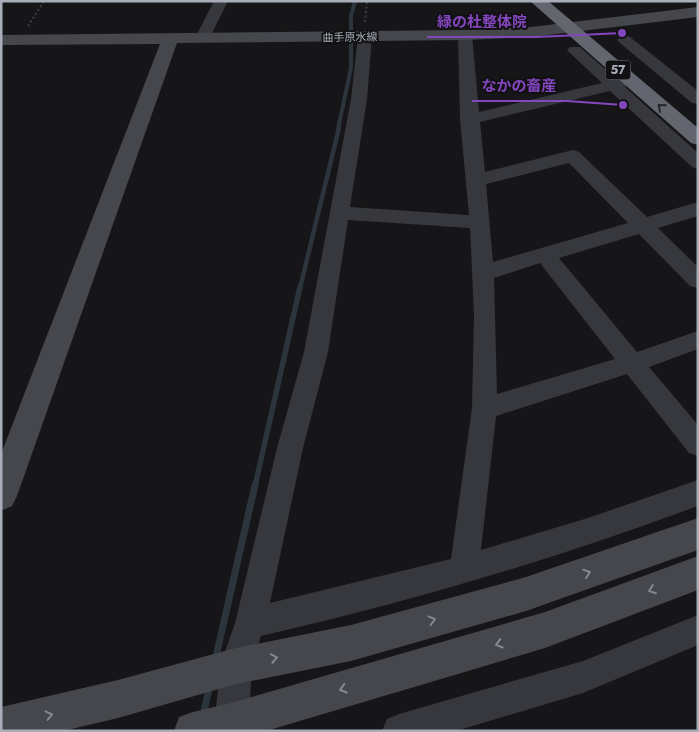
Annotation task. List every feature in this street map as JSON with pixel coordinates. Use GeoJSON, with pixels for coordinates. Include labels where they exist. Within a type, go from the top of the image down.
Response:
{"type":"FeatureCollection","features":[{"type":"Feature","properties":{"kind":"highway","name":"57"},"geometry":{"type":"LineString","coordinates":[[538,1],[650,78],[698,118]]}},
{"type":"Feature","properties":{"kind":"highway","name":"57"},"geometry":{"type":"LineString","coordinates":[[558,1],[578,27],[631,81],[698,139]]}},
{"type":"Feature","properties":{"kind":"street"},"geometry":{"type":"LineString","coordinates":[[203,38],[221,1]]}},
{"type":"Feature","properties":{"kind":"street","name":"曲手原水線"},"geometry":{"type":"LineString","coordinates":[[1,40],[465,35],[578,27],[698,12]]}},
{"type":"Feature","properties":{"kind":"street"},"geometry":{"type":"LineString","coordinates":[[464,570],[484,409],[483,274],[469,120],[465,35]]}},
{"type":"Feature","properties":{"kind":"street"},"geometry":{"type":"LineString","coordinates":[[231,726],[236,666],[250,623],[290,448],[316,352],[359,99],[364,37]]}},
{"type":"Feature","properties":{"kind":"street"},"geometry":{"type":"LineString","coordinates":[[1,496],[170,39]]}},
{"type":"Feature","properties":{"kind":"street"},"geometry":{"type":"LineString","coordinates":[[625,40],[698,99]]}},
{"type":"Feature","properties":{"kind":"street"},"geometry":{"type":"LineString","coordinates":[[574,50],[698,163]]}},
{"type":"Feature","properties":{"kind":"street"},"geometry":{"type":"LineString","coordinates":[[650,78],[698,81]]}},
{"type":"Feature","properties":{"kind":"street"},"geometry":{"type":"LineString","coordinates":[[469,120],[631,81]]}},
{"type":"Feature","properties":{"kind":"street"},"geometry":{"type":"LineString","coordinates":[[475,181],[573,156],[644,224],[698,280]]}},
{"type":"Feature","properties":{"kind":"street"},"geometry":{"type":"LineString","coordinates":[[483,274],[698,209]]}},
{"type":"Feature","properties":{"kind":"street"},"geometry":{"type":"LineString","coordinates":[[340,213],[478,222]]}},
{"type":"Feature","properties":{"kind":"street"},"geometry":{"type":"LineString","coordinates":[[546,256],[698,445]]}},
{"type":"Feature","properties":{"kind":"street"},"geometry":{"type":"LineString","coordinates":[[484,409],[632,363],[698,340]]}},
{"type":"Feature","properties":{"kind":"street"},"geometry":{"type":"LineString","coordinates":[[250,623],[339,604],[464,570],[632,518],[698,493]]}},
{"type":"Feature","properties":{"kind":"street"},"geometry":{"type":"LineString","coordinates":[[1,726],[118,699],[236,666],[351,643],[526,594],[698,534]]}},
{"type":"Feature","properties":{"kind":"street"},"geometry":{"type":"LineString","coordinates":[[193,731],[231,726],[545,630],[698,573]]}},
{"type":"Feature","properties":{"kind":"street"},"geometry":{"type":"LineString","coordinates":[[399,731],[583,677],[698,630]]}},
{"type":"Feature","properties":{"kind":"path"},"geometry":{"type":"LineString","coordinates":[[22,40],[44,1]]}},
{"type":"Feature","properties":{"kind":"path"},"geometry":{"type":"LineString","coordinates":[[364,37],[367,1]]}},
{"type":"Feature","properties":{"kind":"waterway"},"geometry":{"type":"LineString","coordinates":[[338,129],[351,68],[351,16],[355,1]]}},
{"type":"Feature","properties":{"kind":"waterway"},"geometry":{"type":"LineString","coordinates":[[300,288],[339,128]]}},
{"type":"Feature","properties":{"kind":"waterway"},"geometry":{"type":"LineString","coordinates":[[255,486],[300,287]]}},
{"type":"Feature","properties":{"kind":"waterway"},"geometry":{"type":"LineString","coordinates":[[215,661],[255,485]]}},
{"type":"Feature","properties":{"kind":"waterway"},"geometry":{"type":"LineString","coordinates":[[203,715],[210,685]]}},
{"type":"Feature","properties":{"kind":"place","name":"緑の杜整体院"},"geometry":{"type":"Point","coordinates":[622,33]}},
{"type":"Feature","properties":{"kind":"place","name":"なかの畜産"},"geometry":{"type":"Point","coordinates":[623,105]}}]}
